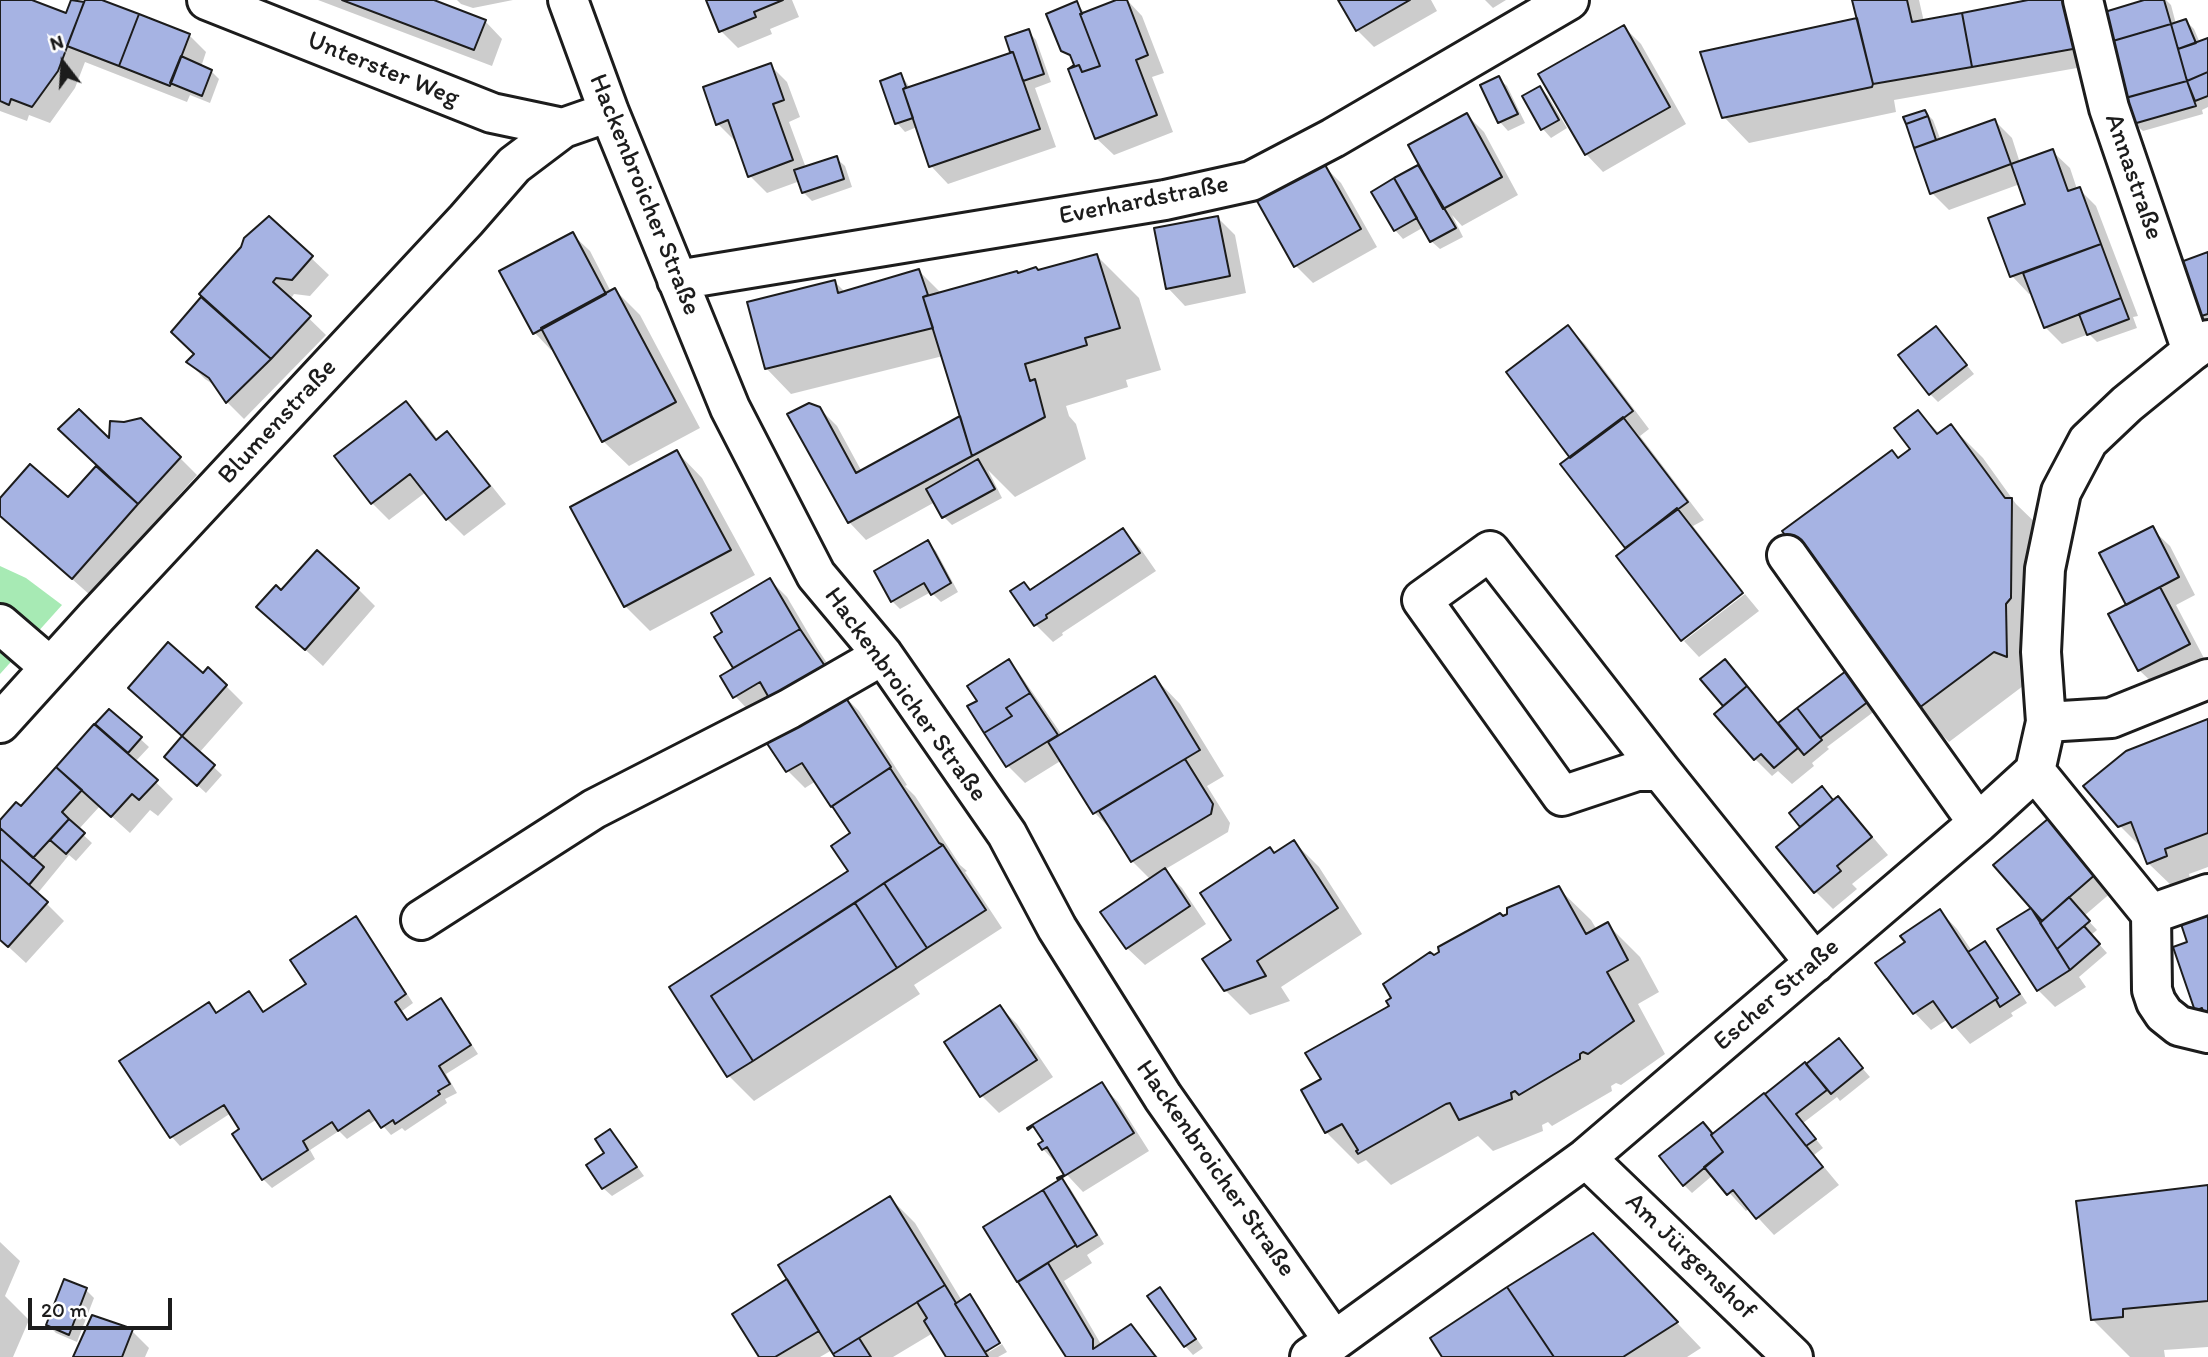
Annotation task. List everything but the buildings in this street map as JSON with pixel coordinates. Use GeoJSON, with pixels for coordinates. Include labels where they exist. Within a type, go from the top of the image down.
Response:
{"type":"FeatureCollection","features":[{"type":"Feature","properties":{"kind":"street","name":"Unterster Weg"},"geometry":{"type":"LineString","coordinates":[[207,0],[492,113],[563,128]]}},
{"type":"Feature","properties":{"kind":"street","name":"Hackenbroicher Straße"},"geometry":{"type":"LineString","coordinates":[[568,0],[609,112],[730,408],[816,575],[883,655],[1007,834],[1057,928],[1322,1349]]}},
{"type":"Feature","properties":{"kind":"street","name":"Everhardstraße"},"geometry":{"type":"LineString","coordinates":[[677,279],[1165,200],[1251,181],[1334,138],[1569,0]]}},
{"type":"Feature","properties":{"kind":"street","name":"Annastraße"},"geometry":{"type":"LineString","coordinates":[[2083,0],[2109,108],[2200,346]]}},
{"type":"Feature","properties":{"kind":"street"},"geometry":{"type":"LineString","coordinates":[[563,128],[609,112]]}},
{"type":"Feature","properties":{"kind":"street","name":"Blumenstraße"},"geometry":{"type":"LineString","coordinates":[[0,723],[514,165],[563,128]]}},
{"type":"Feature","properties":{"kind":"street"},"geometry":{"type":"LineString","coordinates":[[2200,346],[2127,404],[2088,441],[2061,492],[2045,569],[2041,652],[2046,722],[2035,771],[2151,914],[2152,990],[2164,1014],[2179,1026],[2208,1033]]}},
{"type":"Feature","properties":{"kind":"street"},"geometry":{"type":"LineString","coordinates":[[1661,771],[1637,771],[1562,796],[1422,600],[1490,551],[1815,963]]}},
{"type":"Feature","properties":{"kind":"street"},"geometry":{"type":"LineString","coordinates":[[1787,555],[1978,823]]}},
{"type":"Feature","properties":{"kind":"street"},"geometry":{"type":"LineString","coordinates":[[0,624],[50,667]]}},
{"type":"Feature","properties":{"kind":"street"},"geometry":{"type":"LineString","coordinates":[[421,920],[594,808],[789,709],[883,655]]}},
{"type":"Feature","properties":{"kind":"street"},"geometry":{"type":"LineString","coordinates":[[2046,722],[2111,718],[2208,679]]}},
{"type":"Feature","properties":{"kind":"street","name":"Escher Straße"},"geometry":{"type":"LineString","coordinates":[[1322,1349],[1586,1158],[1978,823],[2035,771]]}},
{"type":"Feature","properties":{"kind":"street"},"geometry":{"type":"LineString","coordinates":[[2151,914],[2208,894]]}},
{"type":"Feature","properties":{"kind":"street","name":"Am Jürgenshof"},"geometry":{"type":"LineString","coordinates":[[1586,1158],[1793,1357]]}},
{"type":"Feature","properties":{"kind":"green space"},"geometry":{"type":"Polygon","coordinates":[[[0,566],[26,578],[62,605],[0,674],[0,566]]]}}]}
